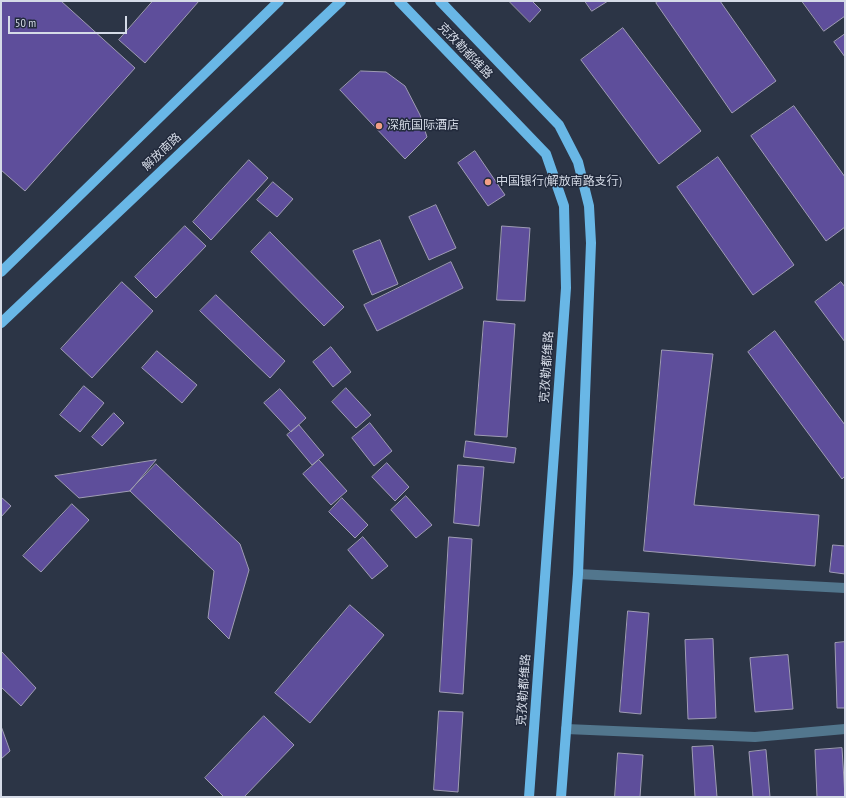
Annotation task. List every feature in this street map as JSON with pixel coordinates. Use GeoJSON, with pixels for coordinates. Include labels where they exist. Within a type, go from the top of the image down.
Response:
{"type":"FeatureCollection","features":[{"type":"Feature","properties":{"kind":"main road"},"geometry":{"type":"LineString","coordinates":[[1,272],[279,1]]}},
{"type":"Feature","properties":{"kind":"main road","name":"解放南路"},"geometry":{"type":"LineString","coordinates":[[1,323],[341,1]]}},
{"type":"Feature","properties":{"kind":"main road","name":"克孜勒都维路"},"geometry":{"type":"LineString","coordinates":[[398,1],[546,154],[564,206],[566,288],[529,797]]}},
{"type":"Feature","properties":{"kind":"main road","name":"克孜勒都维路"},"geometry":{"type":"LineString","coordinates":[[440,1],[559,125],[578,162],[589,206],[591,243],[578,574],[562,797]]}},
{"type":"Feature","properties":{"kind":"street"},"geometry":{"type":"LineString","coordinates":[[578,574],[845,588]]}},
{"type":"Feature","properties":{"kind":"street"},"geometry":{"type":"LineString","coordinates":[[566,729],[755,737],[845,728]]}},
{"type":"Feature","properties":{"kind":"building"},"geometry":{"type":"Polygon","coordinates":[[[1,1],[61,1],[135,68],[25,191],[1,170],[1,1]]]}},
{"type":"Feature","properties":{"kind":"building"},"geometry":{"type":"Polygon","coordinates":[[[153,1],[199,1],[145,63],[119,40],[153,1]]]}},
{"type":"Feature","properties":{"kind":"building"},"geometry":{"type":"Polygon","coordinates":[[[509,1],[532,1],[541,10],[530,22],[509,1]]]}},
{"type":"Feature","properties":{"kind":"building"},"geometry":{"type":"Polygon","coordinates":[[[585,1],[608,1],[592,11],[585,1]]]}},
{"type":"Feature","properties":{"kind":"building"},"geometry":{"type":"Polygon","coordinates":[[[659,1],[720,1],[776,81],[732,113],[656,3],[659,1]]]}},
{"type":"Feature","properties":{"kind":"building"},"geometry":{"type":"Polygon","coordinates":[[[802,1],[845,1],[845,16],[824,31],[802,1]]]}},
{"type":"Feature","properties":{"kind":"building"},"geometry":{"type":"Polygon","coordinates":[[[623,28],[701,131],[659,164],[581,60],[623,28]]]}},
{"type":"Feature","properties":{"kind":"building"},"geometry":{"type":"Polygon","coordinates":[[[845,34],[845,57],[834,42],[845,34]]]}},
{"type":"Feature","properties":{"kind":"building"},"geometry":{"type":"Polygon","coordinates":[[[361,71],[386,72],[405,86],[420,115],[427,137],[405,159],[340,90],[361,71]]]}},
{"type":"Feature","properties":{"kind":"building"},"geometry":{"type":"Polygon","coordinates":[[[794,106],[845,177],[845,227],[826,241],[751,136],[794,106]]]}},
{"type":"Feature","properties":{"kind":"building"},"geometry":{"type":"Polygon","coordinates":[[[475,151],[505,195],[488,206],[458,163],[475,151]]]}},
{"type":"Feature","properties":{"kind":"building"},"geometry":{"type":"Polygon","coordinates":[[[718,157],[794,265],[753,295],[677,187],[718,157]]]}},
{"type":"Feature","properties":{"kind":"building"},"geometry":{"type":"Polygon","coordinates":[[[249,160],[268,178],[211,240],[193,222],[249,160]]]}},
{"type":"Feature","properties":{"kind":"building"},"geometry":{"type":"Polygon","coordinates":[[[273,182],[293,199],[277,217],[257,200],[273,182]]]}},
{"type":"Feature","properties":{"kind":"building"},"geometry":{"type":"Polygon","coordinates":[[[436,205],[456,248],[429,260],[409,217],[436,205]]]}},
{"type":"Feature","properties":{"kind":"building"},"geometry":{"type":"Polygon","coordinates":[[[185,226],[206,246],[156,298],[135,277],[185,226]]]}},
{"type":"Feature","properties":{"kind":"building"},"geometry":{"type":"Polygon","coordinates":[[[502,226],[530,228],[525,301],[497,300],[502,226]]]}},
{"type":"Feature","properties":{"kind":"building"},"geometry":{"type":"Polygon","coordinates":[[[270,232],[344,307],[324,326],[251,252],[270,232]]]}},
{"type":"Feature","properties":{"kind":"building"},"geometry":{"type":"Polygon","coordinates":[[[380,240],[398,284],[372,295],[353,251],[380,240]]]}},
{"type":"Feature","properties":{"kind":"building"},"geometry":{"type":"Polygon","coordinates":[[[451,262],[463,288],[377,331],[364,305],[451,262]]]}},
{"type":"Feature","properties":{"kind":"building"},"geometry":{"type":"Polygon","coordinates":[[[122,282],[153,311],[92,378],[61,349],[122,282]]]}},
{"type":"Feature","properties":{"kind":"building"},"geometry":{"type":"Polygon","coordinates":[[[841,282],[845,287],[845,342],[815,302],[841,282]]]}},
{"type":"Feature","properties":{"kind":"building"},"geometry":{"type":"Polygon","coordinates":[[[216,295],[285,361],[270,378],[200,311],[216,295]]]}},
{"type":"Feature","properties":{"kind":"building"},"geometry":{"type":"Polygon","coordinates":[[[484,321],[515,324],[507,437],[475,435],[484,321]]]}},
{"type":"Feature","properties":{"kind":"building"},"geometry":{"type":"Polygon","coordinates":[[[775,331],[845,425],[845,476],[842,479],[748,352],[775,331]]]}},
{"type":"Feature","properties":{"kind":"building"},"geometry":{"type":"Polygon","coordinates":[[[331,347],[351,372],[333,387],[313,362],[331,347]]]}},
{"type":"Feature","properties":{"kind":"building"},"geometry":{"type":"Polygon","coordinates":[[[662,350],[713,354],[694,505],[819,515],[815,566],[644,551],[662,350]]]}},
{"type":"Feature","properties":{"kind":"building"},"geometry":{"type":"Polygon","coordinates":[[[157,351],[197,385],[182,403],[142,368],[157,351]]]}},
{"type":"Feature","properties":{"kind":"building"},"geometry":{"type":"Polygon","coordinates":[[[84,386],[104,403],[80,432],[60,415],[84,386]]]}},
{"type":"Feature","properties":{"kind":"building"},"geometry":{"type":"Polygon","coordinates":[[[346,388],[371,415],[356,428],[332,402],[346,388]]]}},
{"type":"Feature","properties":{"kind":"building"},"geometry":{"type":"Polygon","coordinates":[[[280,389],[306,418],[291,432],[264,403],[280,389]]]}},
{"type":"Feature","properties":{"kind":"building"},"geometry":{"type":"Polygon","coordinates":[[[114,413],[124,423],[102,446],[92,437],[114,413]]]}},
{"type":"Feature","properties":{"kind":"building"},"geometry":{"type":"Polygon","coordinates":[[[370,423],[392,451],[374,466],[352,438],[370,423]]]}},
{"type":"Feature","properties":{"kind":"building"},"geometry":{"type":"Polygon","coordinates":[[[299,425],[324,455],[312,465],[287,435],[299,425]]]}},
{"type":"Feature","properties":{"kind":"building"},"geometry":{"type":"Polygon","coordinates":[[[466,441],[516,448],[514,463],[464,457],[466,441]]]}},
{"type":"Feature","properties":{"kind":"building"},"geometry":{"type":"Polygon","coordinates":[[[156,460],[130,491],[79,498],[55,476],[156,460]]]}},
{"type":"Feature","properties":{"kind":"building"},"geometry":{"type":"Polygon","coordinates":[[[319,460],[347,491],[331,505],[303,474],[319,460]]]}},
{"type":"Feature","properties":{"kind":"building"},"geometry":{"type":"Polygon","coordinates":[[[387,463],[409,487],[395,501],[372,477],[387,463]]]}},
{"type":"Feature","properties":{"kind":"building"},"geometry":{"type":"Polygon","coordinates":[[[156,464],[240,544],[249,570],[229,639],[208,618],[214,571],[130,491],[156,464]]]}},
{"type":"Feature","properties":{"kind":"building"},"geometry":{"type":"Polygon","coordinates":[[[458,465],[484,467],[479,526],[454,523],[458,465]]]}},
{"type":"Feature","properties":{"kind":"building"},"geometry":{"type":"Polygon","coordinates":[[[406,496],[432,525],[416,538],[391,510],[406,496]]]}},
{"type":"Feature","properties":{"kind":"building"},"geometry":{"type":"Polygon","coordinates":[[[1,497],[11,506],[1,517],[1,497]]]}},
{"type":"Feature","properties":{"kind":"building"},"geometry":{"type":"Polygon","coordinates":[[[342,498],[368,525],[355,538],[329,512],[342,498]]]}},
{"type":"Feature","properties":{"kind":"building"},"geometry":{"type":"Polygon","coordinates":[[[72,504],[89,520],[41,572],[23,556],[72,504]]]}},
{"type":"Feature","properties":{"kind":"building"},"geometry":{"type":"Polygon","coordinates":[[[363,537],[388,566],[372,579],[348,550],[363,537]]]}},
{"type":"Feature","properties":{"kind":"building"},"geometry":{"type":"Polygon","coordinates":[[[449,537],[472,539],[463,694],[440,692],[449,537]]]}},
{"type":"Feature","properties":{"kind":"building"},"geometry":{"type":"Polygon","coordinates":[[[833,545],[845,546],[845,574],[830,572],[833,545]]]}},
{"type":"Feature","properties":{"kind":"building"},"geometry":{"type":"Polygon","coordinates":[[[350,605],[384,635],[310,723],[275,693],[350,605]]]}},
{"type":"Feature","properties":{"kind":"building"},"geometry":{"type":"Polygon","coordinates":[[[628,611],[649,613],[641,714],[620,712],[628,611]]]}},
{"type":"Feature","properties":{"kind":"building"},"geometry":{"type":"Polygon","coordinates":[[[713,639],[716,718],[688,719],[685,640],[713,639]]]}},
{"type":"Feature","properties":{"kind":"building"},"geometry":{"type":"Polygon","coordinates":[[[845,642],[845,708],[837,708],[835,643],[845,642]]]}},
{"type":"Feature","properties":{"kind":"building"},"geometry":{"type":"Polygon","coordinates":[[[1,651],[36,688],[21,706],[1,687],[1,651]]]}},
{"type":"Feature","properties":{"kind":"building"},"geometry":{"type":"Polygon","coordinates":[[[788,655],[793,709],[755,712],[750,658],[788,655]]]}},
{"type":"Feature","properties":{"kind":"building"},"geometry":{"type":"Polygon","coordinates":[[[439,711],[463,712],[458,792],[434,790],[439,711]]]}},
{"type":"Feature","properties":{"kind":"building"},"geometry":{"type":"Polygon","coordinates":[[[264,716],[294,745],[244,797],[224,797],[205,778],[264,716]]]}},
{"type":"Feature","properties":{"kind":"building"},"geometry":{"type":"Polygon","coordinates":[[[1,726],[10,751],[1,759],[1,726]]]}},
{"type":"Feature","properties":{"kind":"building"},"geometry":{"type":"Polygon","coordinates":[[[713,746],[717,797],[695,797],[692,747],[713,746]]]}},
{"type":"Feature","properties":{"kind":"building"},"geometry":{"type":"Polygon","coordinates":[[[842,748],[845,797],[817,797],[815,750],[842,748]]]}},
{"type":"Feature","properties":{"kind":"building"},"geometry":{"type":"Polygon","coordinates":[[[766,750],[770,797],[753,797],[749,752],[766,750]]]}},
{"type":"Feature","properties":{"kind":"building"},"geometry":{"type":"Polygon","coordinates":[[[618,753],[643,755],[640,797],[615,797],[618,753]]]}},
{"type":"Feature","properties":{"kind":"place","name":"深航国际酒店"},"geometry":{"type":"Point","coordinates":[379,126]}},
{"type":"Feature","properties":{"kind":"place","name":"中国银行(解放南路支行)"},"geometry":{"type":"Point","coordinates":[488,182]}}]}
